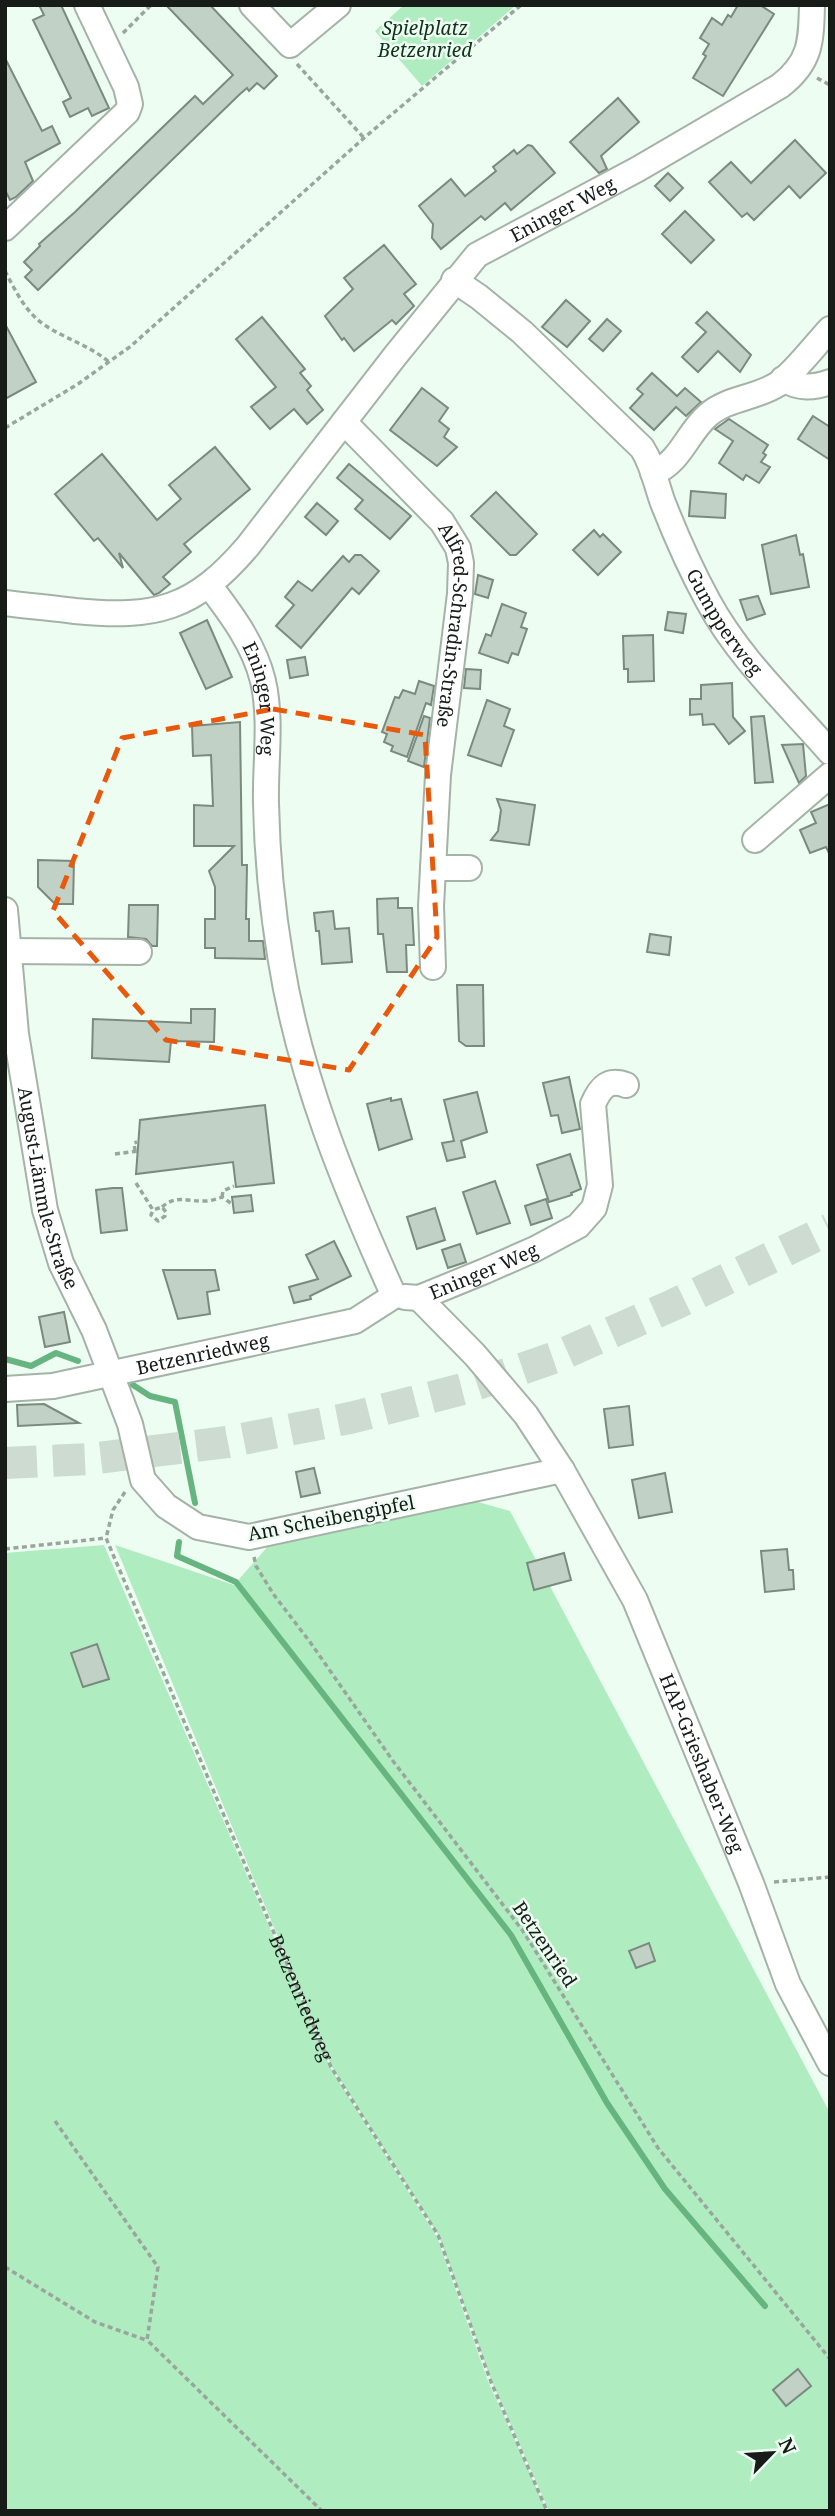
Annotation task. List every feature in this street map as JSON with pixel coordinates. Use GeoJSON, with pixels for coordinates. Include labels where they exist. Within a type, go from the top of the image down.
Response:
{"type":"FeatureCollection","features":[{"type":"Feature","properties":{"kind":"street"},"geometry":{"type":"LineString","coordinates":[[5,228],[127,111],[130,104],[129,96],[87,5]]}},
{"type":"Feature","properties":{"kind":"street"},"geometry":{"type":"LineString","coordinates":[[252,5],[290,45],[338,5]]}},
{"type":"Feature","properties":{"kind":"street","name":"Eninger Weg"},"geometry":{"type":"LineString","coordinates":[[626,1085],[619,1082],[604,1086],[598,1091],[593,1104],[600,1185],[594,1208],[578,1226],[535,1249],[407,1297],[337,1165],[299,1048],[281,962],[269,866],[266,707],[263,682],[246,637],[209,585],[221,576],[248,546],[454,280],[477,255],[576,204],[766,96],[800,68],[821,43],[812,5]]}},
{"type":"Feature","properties":{"kind":"street","name":"Gumpperweg"},"geometry":{"type":"LineString","coordinates":[[454,280],[522,332],[632,437],[649,459],[671,523],[718,619],[744,654],[830,752]]}},
{"type":"Feature","properties":{"kind":"street"},"geometry":{"type":"LineString","coordinates":[[653,473],[679,454],[708,415],[717,408],[771,387],[783,379],[830,329]]}},
{"type":"Feature","properties":{"kind":"street"},"geometry":{"type":"LineString","coordinates":[[783,379],[800,387],[814,387],[830,382]]}},
{"type":"Feature","properties":{"kind":"street","name":"Alfred-Schradin-Straße"},"geometry":{"type":"LineString","coordinates":[[344,422],[442,522],[458,548],[461,563],[460,594],[439,764],[431,906],[433,967]]}},
{"type":"Feature","properties":{"kind":"street"},"geometry":{"type":"LineString","coordinates":[[5,603],[112,615],[131,614],[165,608],[184,601],[209,585]]}},
{"type":"Feature","properties":{"kind":"street"},"geometry":{"type":"LineString","coordinates":[[755,840],[830,775]]}},
{"type":"Feature","properties":{"kind":"street"},"geometry":{"type":"LineString","coordinates":[[433,868],[469,868]]}},
{"type":"Feature","properties":{"kind":"street","name":"August-Lämmle-Straße"},"geometry":{"type":"LineString","coordinates":[[5,910],[16,1034],[45,1210],[61,1263],[94,1330],[110,1373]]}},
{"type":"Feature","properties":{"kind":"street"},"geometry":{"type":"LineString","coordinates":[[8,951],[139,952]]}},
{"type":"Feature","properties":{"kind":"street","name":"Betzenriedweg"},"geometry":{"type":"LineString","coordinates":[[5,1389],[53,1387],[355,1321],[407,1297]]}},
{"type":"Feature","properties":{"kind":"street","name":"HAP-Grieshaber-Weg"},"geometry":{"type":"LineString","coordinates":[[407,1297],[501,1384],[526,1415],[562,1470],[635,1600],[751,1883],[788,1984],[830,2063]]}},
{"type":"Feature","properties":{"kind":"street","name":"Am Scheibengipfel"},"geometry":{"type":"LineString","coordinates":[[110,1373],[130,1424],[143,1480],[166,1506],[198,1527],[249,1538],[562,1470]]}},
{"type":"Feature","properties":{"kind":"path"},"geometry":{"type":"LineString","coordinates":[[107,48],[151,5]]}},
{"type":"Feature","properties":{"kind":"path"},"geometry":{"type":"LineString","coordinates":[[5,428],[78,384],[141,337],[364,138],[521,5]]}},
{"type":"Feature","properties":{"kind":"path"},"geometry":{"type":"LineString","coordinates":[[290,45],[296,62],[364,138]]}},
{"type":"Feature","properties":{"kind":"path"},"geometry":{"type":"LineString","coordinates":[[5,271],[20,300],[41,322],[64,336],[87,345],[109,362]]}},
{"type":"Feature","properties":{"kind":"path"},"geometry":{"type":"LineString","coordinates":[[115,1154],[136,1151],[134,1143],[137,1142]]}},
{"type":"Feature","properties":{"kind":"path"},"geometry":{"type":"LineString","coordinates":[[136,1183],[153,1210],[151,1215],[158,1221],[165,1216],[166,1212],[162,1207]]}},
{"type":"Feature","properties":{"kind":"path"},"geometry":{"type":"LineString","coordinates":[[222,1197],[223,1191],[234,1186]]}},
{"type":"Feature","properties":{"kind":"path"},"geometry":{"type":"LineString","coordinates":[[153,1210],[179,1198],[206,1201],[222,1197],[232,1203]]}},
{"type":"Feature","properties":{"kind":"path"},"geometry":{"type":"LineString","coordinates":[[5,1549],[106,1538],[113,1510],[124,1493],[143,1480]]}},
{"type":"Feature","properties":{"kind":"path","name":"Betzenriedweg"},"geometry":{"type":"LineString","coordinates":[[106,1538],[331,2067],[438,2235],[491,2382],[547,2511]]}},
{"type":"Feature","properties":{"kind":"path","name":"Betzenried"},"geometry":{"type":"LineString","coordinates":[[249,1538],[256,1566],[274,1595],[393,1760],[523,1931],[658,2148],[830,2359]]}},
{"type":"Feature","properties":{"kind":"path"},"geometry":{"type":"LineString","coordinates":[[751,1883],[830,1877]]}},
{"type":"Feature","properties":{"kind":"path"},"geometry":{"type":"LineString","coordinates":[[55,2122],[158,2267],[147,2340]]}},
{"type":"Feature","properties":{"kind":"path"},"geometry":{"type":"LineString","coordinates":[[5,2267],[95,2322],[147,2340],[321,2511]]}},
{"type":"Feature","properties":{"kind":"highlighted area"},"geometry":{"type":"Polygon","coordinates":[[[273,709],[425,735],[437,937],[349,1070],[166,1040],[53,911],[122,738],[273,709]]]}},
{"type":"Feature","properties":{"kind":"green space","name":"Spielplatz Betzenried"},"geometry":{"type":"Polygon","coordinates":[[[404,5],[516,5],[422,86],[375,31],[404,5]]]}},
{"type":"Feature","properties":{"kind":"green space"},"geometry":{"type":"Polygon","coordinates":[[[449,1494],[510,1511],[830,2113],[830,2511],[549,2511],[492,2382],[439,2236],[332,2067],[115,1545],[234,1585],[269,1545],[449,1494]]]}},
{"type":"Feature","properties":{"kind":"green space"},"geometry":{"type":"Polygon","coordinates":[[[104,1545],[330,2067],[437,2237],[488,2381],[547,2511],[5,2511],[5,1553],[104,1545]]]}},
{"type":"Feature","properties":{"kind":"building"},"geometry":{"type":"Polygon","coordinates":[[[39,5],[61,5],[109,108],[92,116],[88,108],[70,117],[63,102],[71,98],[33,20],[44,15],[39,5]]]}},
{"type":"Feature","properties":{"kind":"building"},"geometry":{"type":"Polygon","coordinates":[[[166,5],[210,5],[277,76],[264,89],[257,83],[249,91],[247,88],[240,94],[38,290],[25,277],[32,270],[24,262],[39,244],[195,96],[203,104],[233,75],[166,5]]]}},
{"type":"Feature","properties":{"kind":"building"},"geometry":{"type":"Polygon","coordinates":[[[738,5],[760,5],[774,14],[723,96],[693,78],[706,56],[703,54],[709,44],[700,38],[712,18],[722,25],[738,5]]]}},
{"type":"Feature","properties":{"kind":"building"},"geometry":{"type":"Polygon","coordinates":[[[5,58],[42,131],[52,126],[60,143],[25,162],[33,181],[10,200],[5,190],[5,58]]]}},
{"type":"Feature","properties":{"kind":"building"},"geometry":{"type":"Polygon","coordinates":[[[618,98],[639,122],[601,156],[607,169],[599,173],[570,142],[618,98]]]}},
{"type":"Feature","properties":{"kind":"building"},"geometry":{"type":"Polygon","coordinates":[[[795,140],[826,173],[800,198],[789,186],[754,220],[747,213],[742,217],[709,182],[731,162],[751,183],[795,140]]]}},
{"type":"Feature","properties":{"kind":"building"},"geometry":{"type":"Polygon","coordinates":[[[528,145],[532,146],[555,173],[511,210],[505,203],[485,220],[481,216],[441,249],[432,238],[433,224],[419,206],[451,179],[465,196],[496,171],[493,167],[514,150],[517,154],[528,145]]]}},
{"type":"Feature","properties":{"kind":"building"},"geometry":{"type":"Polygon","coordinates":[[[668,173],[683,188],[670,201],[655,186],[668,173]]]}},
{"type":"Feature","properties":{"kind":"building"},"geometry":{"type":"Polygon","coordinates":[[[685,211],[714,240],[691,263],[662,234],[685,211]]]}},
{"type":"Feature","properties":{"kind":"building"},"geometry":{"type":"Polygon","coordinates":[[[384,245],[416,284],[404,294],[414,306],[396,324],[392,320],[354,351],[344,338],[342,340],[325,316],[353,289],[344,278],[384,245]]]}},
{"type":"Feature","properties":{"kind":"building"},"geometry":{"type":"Polygon","coordinates":[[[566,300],[590,321],[567,347],[542,327],[566,300]]]}},
{"type":"Feature","properties":{"kind":"building"},"geometry":{"type":"Polygon","coordinates":[[[707,312],[751,355],[740,372],[718,351],[698,372],[682,357],[706,332],[696,323],[707,312]]]}},
{"type":"Feature","properties":{"kind":"building"},"geometry":{"type":"Polygon","coordinates":[[[262,317],[305,369],[300,373],[311,386],[307,390],[323,410],[307,424],[294,409],[270,429],[251,407],[276,387],[236,339],[262,317]]]}},
{"type":"Feature","properties":{"kind":"building"},"geometry":{"type":"Polygon","coordinates":[[[607,319],[621,331],[603,351],[589,339],[607,319]]]}},
{"type":"Feature","properties":{"kind":"building"},"geometry":{"type":"Polygon","coordinates":[[[5,324],[36,382],[5,399],[5,324]]]}},
{"type":"Feature","properties":{"kind":"building"},"geometry":{"type":"Polygon","coordinates":[[[652,373],[677,396],[685,388],[701,402],[686,416],[676,407],[654,430],[630,408],[643,394],[637,389],[652,373]]]}},
{"type":"Feature","properties":{"kind":"building"},"geometry":{"type":"Polygon","coordinates":[[[422,388],[448,408],[439,421],[449,429],[444,437],[457,447],[437,466],[390,430],[422,388]]]}},
{"type":"Feature","properties":{"kind":"building"},"geometry":{"type":"Polygon","coordinates":[[[813,416],[830,427],[830,460],[798,439],[813,416]]]}},
{"type":"Feature","properties":{"kind":"building"},"geometry":{"type":"Polygon","coordinates":[[[729,419],[768,445],[761,462],[770,467],[759,483],[746,475],[743,480],[719,463],[733,441],[715,429],[729,419]]]}},
{"type":"Feature","properties":{"kind":"building"},"geometry":{"type":"Polygon","coordinates":[[[215,447],[250,489],[184,544],[191,552],[163,577],[170,584],[154,595],[119,553],[123,568],[98,538],[94,541],[55,494],[102,454],[157,520],[181,499],[169,485],[215,447]]]}},
{"type":"Feature","properties":{"kind":"building"},"geometry":{"type":"Polygon","coordinates":[[[349,464],[411,516],[390,539],[355,509],[363,500],[337,478],[349,464]]]}},
{"type":"Feature","properties":{"kind":"building"},"geometry":{"type":"Polygon","coordinates":[[[691,491],[726,494],[725,518],[689,516],[691,491]]]}},
{"type":"Feature","properties":{"kind":"building"},"geometry":{"type":"Polygon","coordinates":[[[496,492],[537,534],[516,555],[510,555],[471,516],[496,492]]]}},
{"type":"Feature","properties":{"kind":"building"},"geometry":{"type":"Polygon","coordinates":[[[317,503],[338,521],[326,535],[305,517],[317,503]]]}},
{"type":"Feature","properties":{"kind":"building"},"geometry":{"type":"Polygon","coordinates":[[[594,530],[600,537],[603,534],[621,552],[598,575],[573,550],[594,530]]]}},
{"type":"Feature","properties":{"kind":"building"},"geometry":{"type":"Polygon","coordinates":[[[796,535],[800,555],[803,554],[809,587],[771,594],[762,545],[796,535]]]}},
{"type":"Feature","properties":{"kind":"building"},"geometry":{"type":"Polygon","coordinates":[[[355,555],[361,555],[379,571],[359,594],[352,588],[301,648],[276,626],[294,605],[285,597],[298,581],[312,591],[343,556],[349,562],[355,555]]]}},
{"type":"Feature","properties":{"kind":"building"},"geometry":{"type":"Polygon","coordinates":[[[478,575],[493,580],[488,598],[475,594],[478,575]]]}},
{"type":"Feature","properties":{"kind":"building"},"geometry":{"type":"Polygon","coordinates":[[[758,596],[765,614],[747,620],[740,600],[758,596]]]}},
{"type":"Feature","properties":{"kind":"building"},"geometry":{"type":"Polygon","coordinates":[[[502,604],[526,613],[521,627],[527,629],[518,655],[512,653],[508,663],[479,653],[486,634],[491,636],[502,604]]]}},
{"type":"Feature","properties":{"kind":"building"},"geometry":{"type":"Polygon","coordinates":[[[668,612],[686,614],[683,633],[665,630],[668,612]]]}},
{"type":"Feature","properties":{"kind":"building"},"geometry":{"type":"Polygon","coordinates":[[[207,620],[232,677],[206,689],[180,633],[207,620]]]}},
{"type":"Feature","properties":{"kind":"building"},"geometry":{"type":"Polygon","coordinates":[[[653,635],[654,681],[628,682],[628,669],[624,669],[623,636],[653,635]]]}},
{"type":"Feature","properties":{"kind":"building"},"geometry":{"type":"Polygon","coordinates":[[[305,657],[308,675],[290,678],[287,660],[305,657]]]}},
{"type":"Feature","properties":{"kind":"building"},"geometry":{"type":"Polygon","coordinates":[[[466,669],[481,670],[480,689],[464,688],[466,669]]]}},
{"type":"Feature","properties":{"kind":"building"},"geometry":{"type":"Polygon","coordinates":[[[419,681],[434,686],[431,705],[426,703],[407,757],[391,751],[393,746],[384,742],[387,734],[382,732],[395,697],[399,698],[403,690],[415,694],[419,681]]]}},
{"type":"Feature","properties":{"kind":"building"},"geometry":{"type":"Polygon","coordinates":[[[732,683],[733,717],[745,731],[729,744],[714,724],[703,725],[702,714],[690,715],[690,699],[701,699],[701,685],[732,683]]]}},
{"type":"Feature","properties":{"kind":"building"},"geometry":{"type":"Polygon","coordinates":[[[487,700],[510,709],[504,726],[514,730],[501,766],[468,755],[487,700]]]}},
{"type":"Feature","properties":{"kind":"building"},"geometry":{"type":"Polygon","coordinates":[[[424,716],[430,718],[424,767],[408,761],[424,716]]]}},
{"type":"Feature","properties":{"kind":"building"},"geometry":{"type":"Polygon","coordinates":[[[764,716],[773,782],[755,783],[751,717],[764,716]]]}},
{"type":"Feature","properties":{"kind":"building"},"geometry":{"type":"Polygon","coordinates":[[[240,722],[242,865],[247,865],[246,919],[249,919],[249,941],[263,941],[265,959],[215,958],[215,948],[205,948],[205,919],[215,919],[215,887],[209,871],[234,846],[194,846],[194,805],[213,806],[211,755],[193,756],[192,726],[240,722]]]}},
{"type":"Feature","properties":{"kind":"building"},"geometry":{"type":"Polygon","coordinates":[[[803,744],[806,776],[799,783],[782,745],[803,744]]]}},
{"type":"Feature","properties":{"kind":"building"},"geometry":{"type":"Polygon","coordinates":[[[497,799],[535,805],[529,845],[491,840],[498,831],[501,810],[497,799]]]}},
{"type":"Feature","properties":{"kind":"building"},"geometry":{"type":"Polygon","coordinates":[[[830,804],[830,855],[826,847],[810,853],[800,830],[816,823],[811,812],[830,804]]]}},
{"type":"Feature","properties":{"kind":"building"},"geometry":{"type":"Polygon","coordinates":[[[38,860],[74,861],[73,904],[55,904],[38,887],[38,860]]]}},
{"type":"Feature","properties":{"kind":"building"},"geometry":{"type":"Polygon","coordinates":[[[398,898],[398,908],[412,908],[414,945],[406,945],[407,972],[387,972],[383,934],[378,934],[377,899],[398,898]]]}},
{"type":"Feature","properties":{"kind":"building"},"geometry":{"type":"Polygon","coordinates":[[[129,905],[158,905],[157,946],[152,946],[146,939],[128,937],[129,905]]]}},
{"type":"Feature","properties":{"kind":"building"},"geometry":{"type":"Polygon","coordinates":[[[333,911],[335,929],[349,928],[352,962],[322,964],[319,931],[316,931],[314,913],[333,911]]]}},
{"type":"Feature","properties":{"kind":"building"},"geometry":{"type":"Polygon","coordinates":[[[650,934],[671,937],[669,955],[647,952],[650,934]]]}},
{"type":"Feature","properties":{"kind":"building"},"geometry":{"type":"Polygon","coordinates":[[[457,985],[483,985],[484,1046],[466,1046],[459,1041],[457,985]]]}},
{"type":"Feature","properties":{"kind":"building"},"geometry":{"type":"Polygon","coordinates":[[[191,1009],[215,1009],[214,1042],[171,1041],[169,1062],[92,1058],[93,1019],[191,1023],[191,1009]]]}},
{"type":"Feature","properties":{"kind":"building"},"geometry":{"type":"Polygon","coordinates":[[[569,1077],[580,1129],[562,1133],[558,1115],[551,1116],[543,1083],[569,1077]]]}},
{"type":"Feature","properties":{"kind":"building"},"geometry":{"type":"Polygon","coordinates":[[[477,1092],[487,1132],[461,1141],[465,1157],[447,1161],[442,1143],[454,1141],[444,1100],[477,1092]]]}},
{"type":"Feature","properties":{"kind":"building"},"geometry":{"type":"Polygon","coordinates":[[[391,1098],[391,1101],[401,1099],[412,1139],[379,1150],[367,1104],[391,1098]]]}},
{"type":"Feature","properties":{"kind":"building"},"geometry":{"type":"Polygon","coordinates":[[[265,1105],[274,1183],[236,1187],[233,1162],[136,1174],[140,1120],[265,1105]]]}},
{"type":"Feature","properties":{"kind":"building"},"geometry":{"type":"Polygon","coordinates":[[[570,1154],[581,1189],[571,1193],[572,1195],[549,1202],[537,1165],[570,1154]]]}},
{"type":"Feature","properties":{"kind":"building"},"geometry":{"type":"Polygon","coordinates":[[[495,1181],[510,1223],[477,1234],[463,1192],[495,1181]]]}},
{"type":"Feature","properties":{"kind":"building"},"geometry":{"type":"Polygon","coordinates":[[[122,1188],[127,1230],[101,1233],[96,1190],[122,1188]]]}},
{"type":"Feature","properties":{"kind":"building"},"geometry":{"type":"Polygon","coordinates":[[[251,1195],[253,1211],[234,1213],[232,1197],[251,1195]]]}},
{"type":"Feature","properties":{"kind":"building"},"geometry":{"type":"Polygon","coordinates":[[[546,1199],[552,1218],[531,1225],[525,1206],[546,1199]]]}},
{"type":"Feature","properties":{"kind":"building"},"geometry":{"type":"Polygon","coordinates":[[[435,1208],[445,1240],[417,1249],[407,1217],[435,1208]]]}},
{"type":"Feature","properties":{"kind":"building"},"geometry":{"type":"Polygon","coordinates":[[[334,1241],[351,1276],[310,1296],[311,1299],[294,1303],[289,1287],[318,1279],[306,1255],[334,1241]]]}},
{"type":"Feature","properties":{"kind":"building"},"geometry":{"type":"Polygon","coordinates":[[[460,1244],[466,1262],[448,1268],[442,1250],[460,1244]]]}},
{"type":"Feature","properties":{"kind":"building"},"geometry":{"type":"Polygon","coordinates":[[[163,1270],[215,1270],[219,1290],[207,1292],[210,1314],[178,1319],[163,1270]]]}},
{"type":"Feature","properties":{"kind":"building"},"geometry":{"type":"Polygon","coordinates":[[[64,1312],[70,1342],[45,1347],[39,1317],[64,1312]]]}},
{"type":"Feature","properties":{"kind":"building"},"geometry":{"type":"Polygon","coordinates":[[[44,1404],[79,1423],[18,1426],[17,1405],[44,1404]]]}},
{"type":"Feature","properties":{"kind":"building"},"geometry":{"type":"Polygon","coordinates":[[[629,1406],[633,1445],[609,1448],[604,1409],[629,1406]]]}},
{"type":"Feature","properties":{"kind":"building"},"geometry":{"type":"Polygon","coordinates":[[[314,1468],[320,1493],[301,1497],[296,1472],[314,1468]]]}},
{"type":"Feature","properties":{"kind":"building"},"geometry":{"type":"Polygon","coordinates":[[[665,1473],[672,1512],[639,1518],[632,1480],[665,1473]]]}},
{"type":"Feature","properties":{"kind":"building"},"geometry":{"type":"Polygon","coordinates":[[[787,1549],[789,1570],[793,1570],[794,1589],[765,1592],[761,1551],[787,1549]]]}},
{"type":"Feature","properties":{"kind":"building"},"geometry":{"type":"Polygon","coordinates":[[[564,1553],[571,1580],[534,1590],[527,1563],[564,1553]]]}},
{"type":"Feature","properties":{"kind":"building"},"geometry":{"type":"Polygon","coordinates":[[[97,1644],[109,1679],[83,1687],[71,1653],[97,1644]]]}},
{"type":"Feature","properties":{"kind":"building"},"geometry":{"type":"Polygon","coordinates":[[[649,1943],[655,1961],[636,1968],[629,1951],[649,1943]]]}},
{"type":"Feature","properties":{"kind":"building"},"geometry":{"type":"Polygon","coordinates":[[[798,2369],[811,2386],[786,2406],[773,2390],[798,2369]]]}},
{"type":"Feature","properties":{"kind":"waterway"},"geometry":{"type":"LineString","coordinates":[[5,1359],[31,1366],[56,1353],[78,1361]]}},
{"type":"Feature","properties":{"kind":"waterway"},"geometry":{"type":"LineString","coordinates":[[133,1385],[150,1396],[175,1402],[195,1503]]}},
{"type":"Feature","properties":{"kind":"waterway"},"geometry":{"type":"LineString","coordinates":[[179,1542],[177,1556],[236,1582],[511,1935],[607,2103],[665,2189],[765,2306]]}},
{"type":"Feature","properties":{"kind":"tunnel"},"geometry":{"type":"LineString","coordinates":[[5,1463],[89,1459],[227,1442],[350,1418],[463,1389],[556,1357],[673,1305],[830,1229]]}}]}
